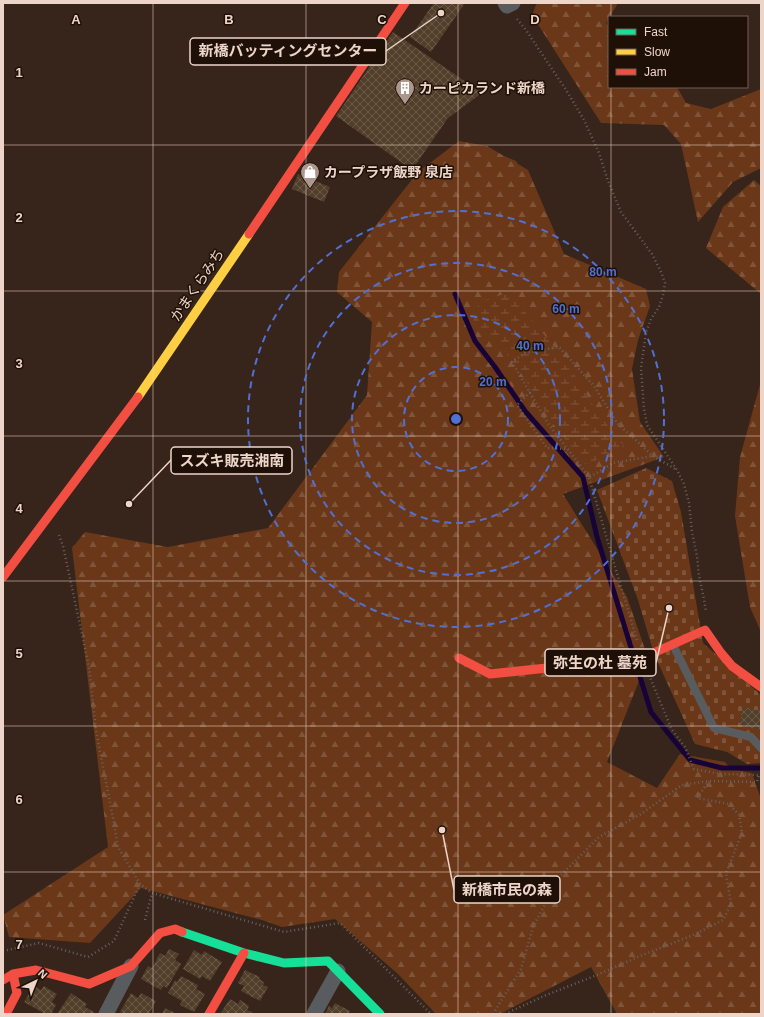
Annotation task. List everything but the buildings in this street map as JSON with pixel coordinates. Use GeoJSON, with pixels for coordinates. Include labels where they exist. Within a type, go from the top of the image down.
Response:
{"type":"FeatureCollection","features":[{"type":"Feature","properties":{"kind":"street","name":"かまくらみち"},"geometry":{"type":"LineString","coordinates":[[3,577],[132,406],[405,3]]}},
{"type":"Feature","properties":{"kind":"street"},"geometry":{"type":"LineString","coordinates":[[458,658],[490,674],[642,658],[705,630],[732,665],[761,687]]}},
{"type":"Feature","properties":{"kind":"street"},"geometry":{"type":"LineString","coordinates":[[106,1014],[131,966],[160,934],[175,929],[244,952],[284,963],[328,960],[380,1014]]}},
{"type":"Feature","properties":{"kind":"street"},"geometry":{"type":"LineString","coordinates":[[209,1014],[244,952]]}},
{"type":"Feature","properties":{"kind":"street"},"geometry":{"type":"LineString","coordinates":[[3,980],[13,974],[36,970],[89,984],[131,966]]}},
{"type":"Feature","properties":{"kind":"street"},"geometry":{"type":"LineString","coordinates":[[314,1014],[338,971]]}},
{"type":"Feature","properties":{"kind":"street"},"geometry":{"type":"LineString","coordinates":[[6,1014],[17,994],[13,974]]}},
{"type":"Feature","properties":{"kind":"lane"},"geometry":{"type":"LineString","coordinates":[[672,645],[714,728],[751,737],[761,748]]}},
{"type":"Feature","properties":{"kind":"path"},"geometry":{"type":"LineString","coordinates":[[508,4],[568,93],[584,120],[599,153],[608,181],[621,212],[652,254],[665,283],[659,307],[651,319],[646,332],[641,368],[644,410],[647,425],[677,470],[684,484],[689,503],[692,532],[707,619],[705,630]]}},
{"type":"Feature","properties":{"kind":"path"},"geometry":{"type":"LineString","coordinates":[[493,1014],[521,970],[533,927],[560,876],[599,837],[640,814],[682,785],[709,781],[757,782],[760,775],[720,774],[694,768],[685,747],[672,730],[642,658],[589,477],[548,422],[512,362],[525,353],[558,347],[594,386],[617,423],[653,456],[677,470]]}},
{"type":"Feature","properties":{"kind":"path"},"geometry":{"type":"LineString","coordinates":[[530,392],[517,405],[547,448],[568,449]]}},
{"type":"Feature","properties":{"kind":"path"},"geometry":{"type":"LineString","coordinates":[[589,477],[613,463],[653,456]]}},
{"type":"Feature","properties":{"kind":"path"},"geometry":{"type":"LineString","coordinates":[[51,514],[63,546],[89,667],[96,731],[118,847],[140,884],[152,893],[284,932],[340,923],[431,1014]]}},
{"type":"Feature","properties":{"kind":"path"},"geometry":{"type":"LineString","coordinates":[[505,1014],[544,996],[597,976],[640,956],[691,936],[723,920],[731,904],[726,874],[742,833],[739,815],[729,804],[697,798],[709,781]]}},
{"type":"Feature","properties":{"kind":"path"},"geometry":{"type":"LineString","coordinates":[[3,951],[39,943],[88,957],[114,941],[140,884]]}},
{"type":"Feature","properties":{"kind":"green space"},"geometry":{"type":"Polygon","coordinates":[[[537,3],[618,3],[610,16],[608,16],[606,23],[608,26],[608,88],[678,88],[686,103],[711,109],[761,89],[761,168],[733,182],[698,222],[681,144],[664,125],[601,123],[532,15],[537,3]]]}},
{"type":"Feature","properties":{"kind":"green space"},"geometry":{"type":"Polygon","coordinates":[[[459,141],[487,146],[516,161],[528,170],[564,254],[646,289],[650,306],[638,340],[632,369],[640,422],[664,457],[563,494],[627,597],[648,658],[607,762],[657,788],[680,754],[725,762],[731,769],[752,773],[761,799],[761,1014],[617,1014],[591,967],[500,1014],[436,1014],[398,974],[335,919],[282,927],[262,920],[141,888],[90,943],[9,937],[3,915],[108,847],[72,548],[85,532],[168,547],[268,528],[367,395],[372,322],[337,292],[339,272],[418,172],[459,141]]]}},
{"type":"Feature","properties":{"kind":"green space"},"geometry":{"type":"Polygon","coordinates":[[[754,180],[761,186],[761,294],[706,248],[723,207],[754,180]]]}},
{"type":"Feature","properties":{"kind":"green space"},"geometry":{"type":"Polygon","coordinates":[[[510,292],[572,371],[596,410],[624,446],[586,465],[550,420],[523,376],[504,350],[473,323],[479,302],[510,292]]]}},
{"type":"Feature","properties":{"kind":"green space"},"geometry":{"type":"Polygon","coordinates":[[[761,381],[761,632],[750,607],[735,516],[740,457],[761,381]]]}},
{"type":"Feature","properties":{"kind":"green space"},"geometry":{"type":"Polygon","coordinates":[[[646,468],[672,481],[681,512],[703,643],[761,695],[761,763],[747,764],[727,752],[695,744],[654,654],[638,600],[597,490],[646,468]]]}},
{"type":"Feature","properties":{"kind":"waterway"},"geometry":{"type":"LineString","coordinates":[[455,294],[475,341],[525,411],[583,477],[597,537],[633,654]]}},
{"type":"Feature","properties":{"kind":"waterway"},"geometry":{"type":"LineString","coordinates":[[636,664],[651,712],[690,760],[722,768],[761,768]]}},
{"type":"Feature","properties":{"kind":"traffic: fast"},"geometry":{"type":"LineString","coordinates":[[182,932],[244,953],[284,963],[328,961],[380,1014]]}},
{"type":"Feature","properties":{"kind":"traffic: slow"},"geometry":{"type":"LineString","coordinates":[[138,397],[249,234]]}},
{"type":"Feature","properties":{"kind":"traffic: jam"},"geometry":{"type":"LineString","coordinates":[[249,234],[405,3]]}},
{"type":"Feature","properties":{"kind":"traffic: jam"},"geometry":{"type":"LineString","coordinates":[[3,577],[138,397]]}},
{"type":"Feature","properties":{"kind":"traffic: jam"},"geometry":{"type":"LineString","coordinates":[[459,658],[490,674],[642,658],[705,630],[732,666],[761,687]]}},
{"type":"Feature","properties":{"kind":"traffic: jam"},"geometry":{"type":"LineString","coordinates":[[3,980],[13,974],[36,970],[89,984],[131,966],[160,933],[175,929],[182,932]]}},
{"type":"Feature","properties":{"kind":"traffic: jam"},"geometry":{"type":"LineString","coordinates":[[209,1014],[244,953]]}},
{"type":"Feature","properties":{"kind":"traffic: jam"},"geometry":{"type":"LineString","coordinates":[[6,1014],[17,993],[13,974]]}},
{"type":"Feature","properties":{"kind":"place","name":"新橋バッティングセンター"},"geometry":{"type":"Point","coordinates":[441,13]}},
{"type":"Feature","properties":{"kind":"place","name":"カーピカランド新橋"},"geometry":{"type":"Point","coordinates":[405,105]}},
{"type":"Feature","properties":{"kind":"place","name":"カープラザ飯野 泉店"},"geometry":{"type":"Point","coordinates":[310,189]}},
{"type":"Feature","properties":{"kind":"place","name":"スズキ販売湘南"},"geometry":{"type":"Point","coordinates":[129,504]}},
{"type":"Feature","properties":{"kind":"place","name":"弥生の杜 墓苑"},"geometry":{"type":"Point","coordinates":[669,608]}},
{"type":"Feature","properties":{"kind":"place","name":"新橋市民の森"},"geometry":{"type":"Point","coordinates":[442,830]}}]}
